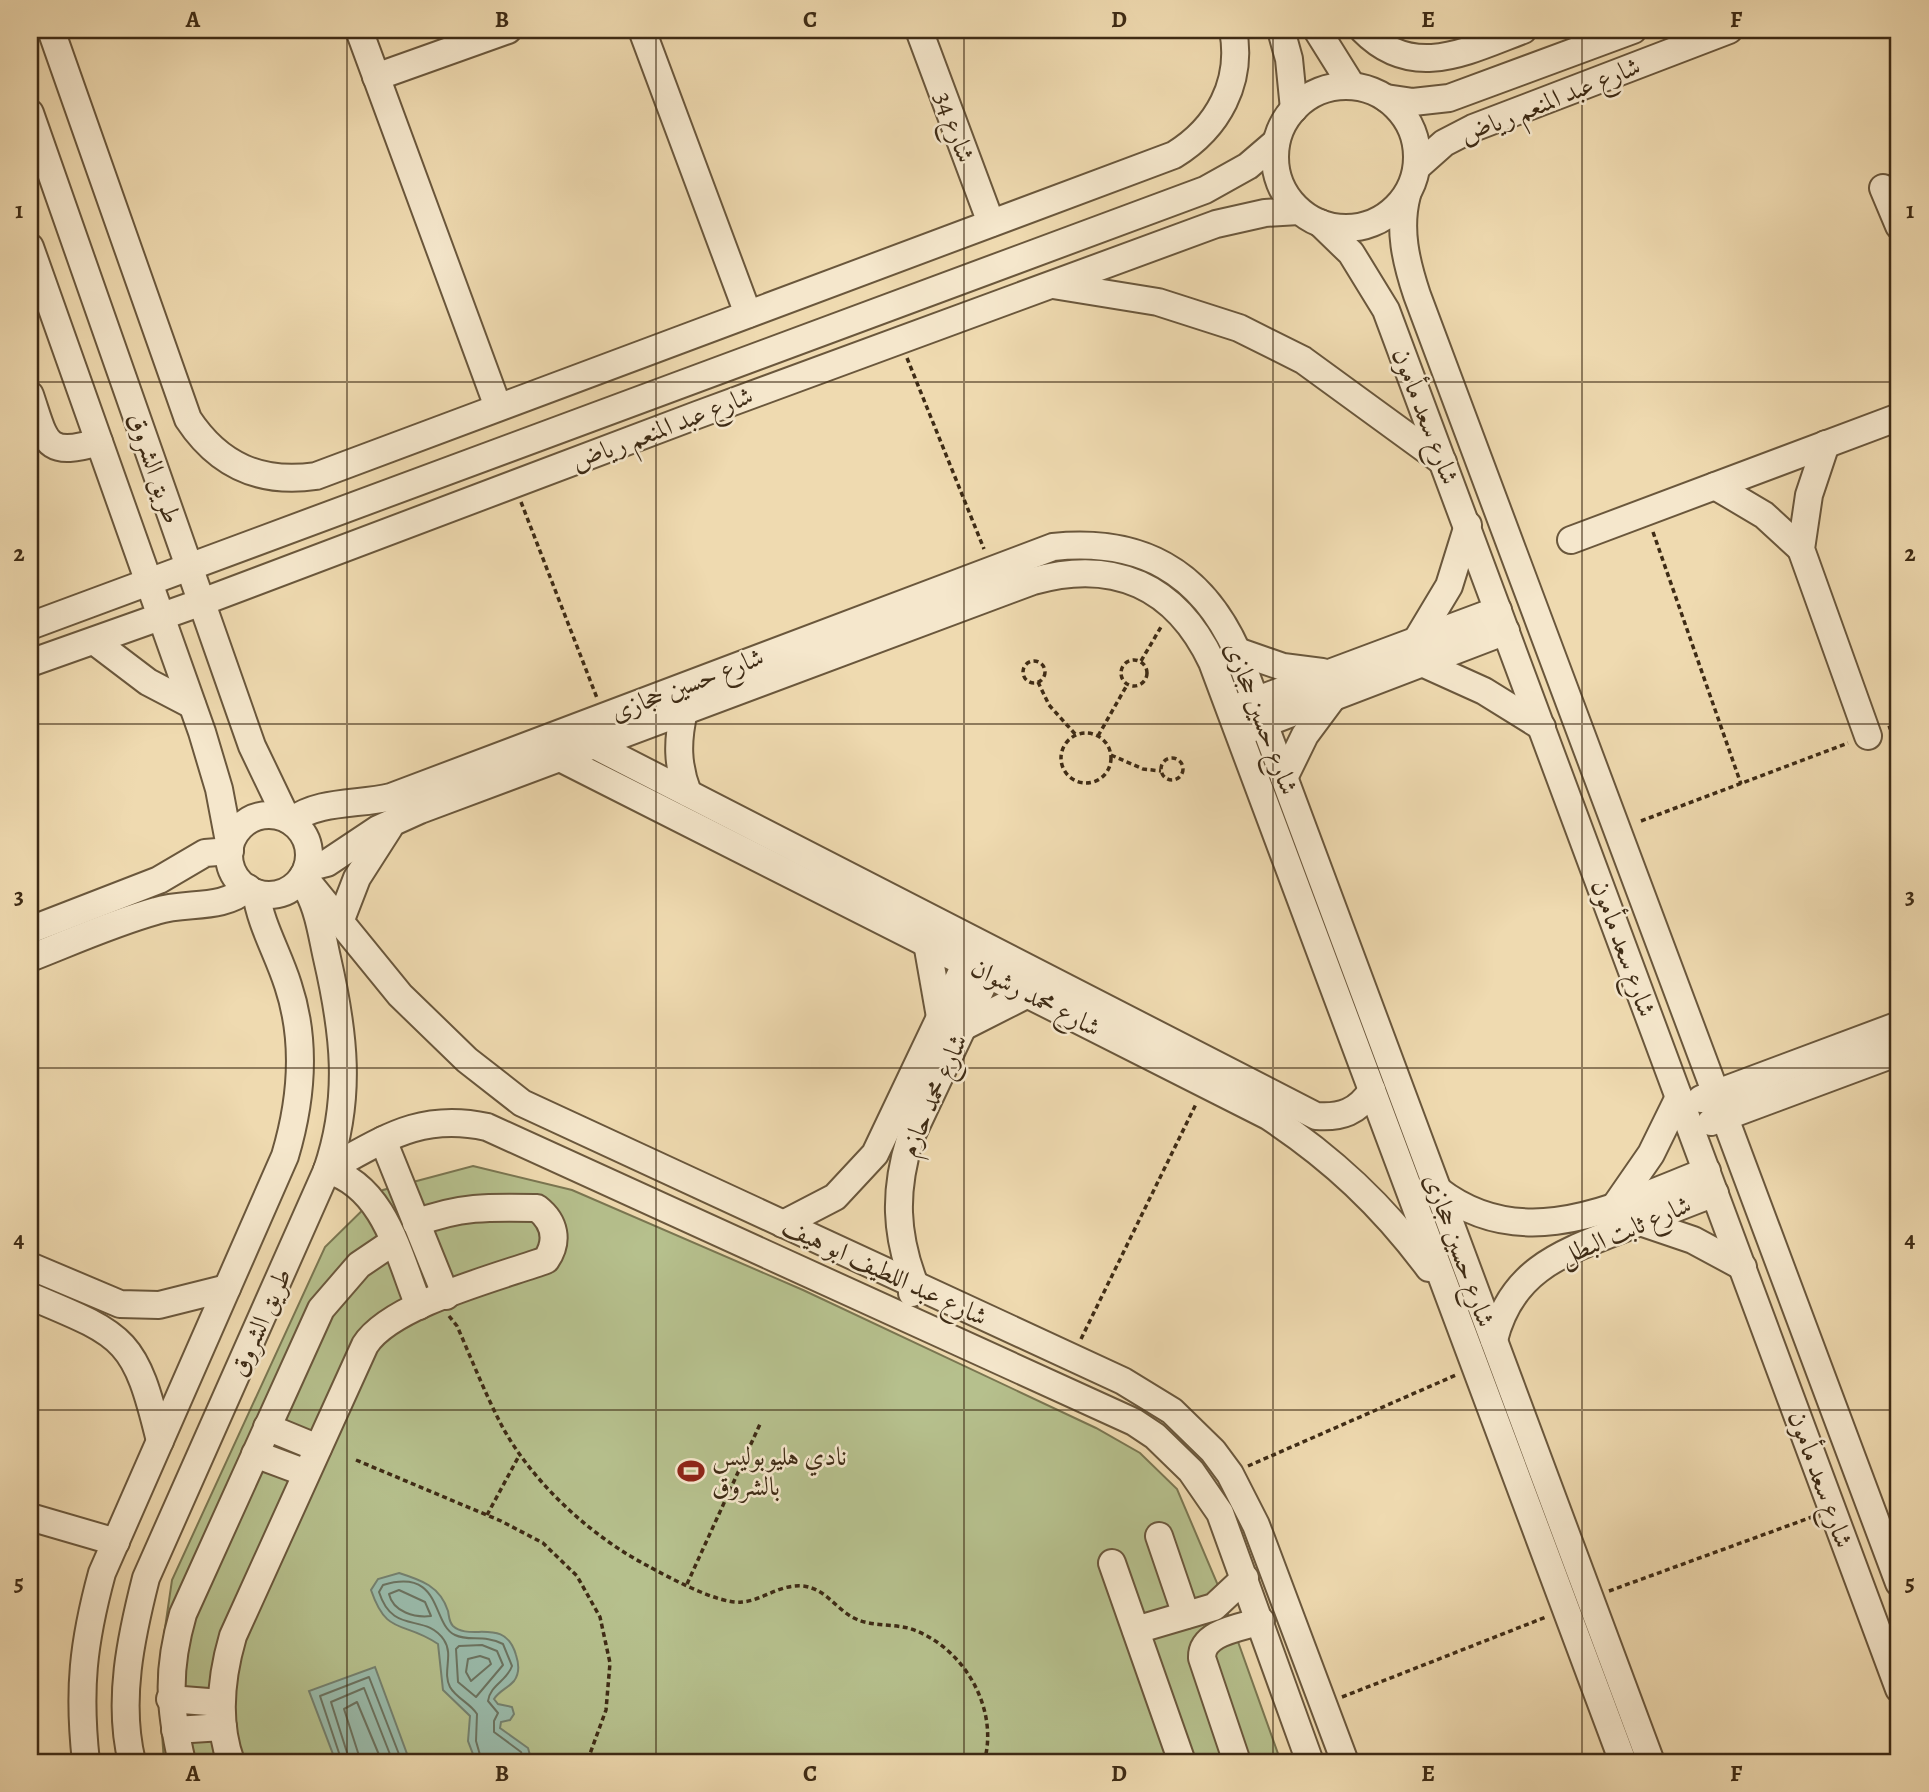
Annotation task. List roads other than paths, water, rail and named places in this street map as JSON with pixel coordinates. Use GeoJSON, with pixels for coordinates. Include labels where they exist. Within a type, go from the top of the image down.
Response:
{"type":"FeatureCollection","features":[{"type":"Feature","properties":{"kind":"street"},"geometry":{"type":"LineString","coordinates":[[51,30],[188,419],[215,453],[252,473],[295,479],[316,475],[1174,155],[1189,145],[1214,119],[1230,87],[1236,51],[1233,30]]}},
{"type":"Feature","properties":{"kind":"street"},"geometry":{"type":"LineString","coordinates":[[359,30],[498,407]]}},
{"type":"Feature","properties":{"kind":"street"},"geometry":{"type":"LineString","coordinates":[[376,77],[508,30]]}},
{"type":"Feature","properties":{"kind":"street"},"geometry":{"type":"LineString","coordinates":[[642,30],[748,314]]}},
{"type":"Feature","properties":{"kind":"street","name":"شارع 34"},"geometry":{"type":"LineString","coordinates":[[919,30],[990,223]]}},
{"type":"Feature","properties":{"kind":"street"},"geometry":{"type":"LineString","coordinates":[[1281,30],[1289,59],[1294,109]]}},
{"type":"Feature","properties":{"kind":"street"},"geometry":{"type":"LineString","coordinates":[[1363,30],[1390,50],[1430,59],[1451,57],[1523,30]]}},
{"type":"Feature","properties":{"kind":"street","name":"شارع عبد المنعم رياض"},"geometry":{"type":"LineString","coordinates":[[1386,98],[1413,102],[1439,100],[1633,30]]}},
{"type":"Feature","properties":{"kind":"street","name":"شارع عبد المنعم رياض"},"geometry":{"type":"LineString","coordinates":[[1417,167],[1453,137],[1729,30]]}},
{"type":"Feature","properties":{"kind":"street"},"geometry":{"type":"LineString","coordinates":[[1289,59],[1309,57],[1321,38],[1352,86]]}},
{"type":"Feature","properties":{"kind":"street"},"geometry":{"type":"LineString","coordinates":[[1352,86],[1386,98],[1398,108],[1411,128],[1417,151],[1417,167],[1407,195],[1384,218],[1369,225],[1344,228],[1310,217],[1289,200],[1276,172],[1276,142],[1294,109],[1320,91],[1352,86]]}},
{"type":"Feature","properties":{"kind":"street"},"geometry":{"type":"LineString","coordinates":[[1439,100],[1443,124],[1453,137]]}},
{"type":"Feature","properties":{"kind":"street","name":"طريق الشروق"},"geometry":{"type":"LineString","coordinates":[[30,113],[252,746],[289,820]]}},
{"type":"Feature","properties":{"kind":"street","name":"شارع عبد المنعم رياض"},"geometry":{"type":"LineString","coordinates":[[30,626],[190,569],[1205,190],[1235,175],[1276,142]]}},
{"type":"Feature","properties":{"kind":"street"},"geometry":{"type":"LineString","coordinates":[[1235,175],[1247,189],[1252,215]]}},
{"type":"Feature","properties":{"kind":"street"},"geometry":{"type":"LineString","coordinates":[[1883,188],[1899,226]]}},
{"type":"Feature","properties":{"kind":"street","name":"شارع سعد مأمون"},"geometry":{"type":"LineString","coordinates":[[1407,195],[1402,214],[1405,253],[1417,295],[1899,1583]]}},
{"type":"Feature","properties":{"kind":"street","name":"شارع عبد المنعم رياض"},"geometry":{"type":"LineString","coordinates":[[30,663],[202,602],[697,415],[1216,224],[1252,215],[1310,217]]}},
{"type":"Feature","properties":{"kind":"street","name":"شارع سعد مأمون"},"geometry":{"type":"LineString","coordinates":[[1310,217],[1337,236],[1364,270],[1386,310],[1899,1689]]}},
{"type":"Feature","properties":{"kind":"street","name":"طريق الشروق"},"geometry":{"type":"LineString","coordinates":[[30,247],[192,705],[219,789],[230,849]]}},
{"type":"Feature","properties":{"kind":"street"},"geometry":{"type":"LineString","coordinates":[[1364,270],[1379,259],[1405,253]]}},
{"type":"Feature","properties":{"kind":"street"},"geometry":{"type":"LineString","coordinates":[[1051,285],[1157,302],[1239,328],[1303,360],[1443,462]]}},
{"type":"Feature","properties":{"kind":"street"},"geometry":{"type":"LineString","coordinates":[[684,383],[697,415]]}},
{"type":"Feature","properties":{"kind":"street"},"geometry":{"type":"LineString","coordinates":[[30,395],[44,434],[53,446],[67,450],[99,442]]}},
{"type":"Feature","properties":{"kind":"street"},"geometry":{"type":"LineString","coordinates":[[1571,540],[1899,417]]}},
{"type":"Feature","properties":{"kind":"street"},"geometry":{"type":"LineString","coordinates":[[1826,444],[1809,495],[1801,548],[1868,736]]}},
{"type":"Feature","properties":{"kind":"street"},"geometry":{"type":"LineString","coordinates":[[1715,486],[1764,515],[1801,548]]}},
{"type":"Feature","properties":{"kind":"street"},"geometry":{"type":"LineString","coordinates":[[1419,652],[1449,586],[1468,525]]}},
{"type":"Feature","properties":{"kind":"street","name":"شارع حسين حجازى"},"geometry":{"type":"LineString","coordinates":[[304,874],[336,858],[396,820],[578,745],[604,716],[1053,547],[1101,546],[1139,553],[1165,565],[1189,582],[1220,617],[1237,651],[1651,1762]]}},
{"type":"Feature","properties":{"kind":"street","name":"شارع حسين حجازى"},"geometry":{"type":"LineString","coordinates":[[289,820],[317,807],[391,797],[578,745],[684,711],[1059,574],[1086,572],[1114,575],[1139,584],[1172,606],[1200,637],[1234,721],[1623,1762]]}},
{"type":"Feature","properties":{"kind":"street"},"geometry":{"type":"LineString","coordinates":[[1234,721],[1502,621]]}},
{"type":"Feature","properties":{"kind":"street"},"geometry":{"type":"LineString","coordinates":[[94,641],[129,670],[192,705]]}},
{"type":"Feature","properties":{"kind":"street"},"geometry":{"type":"LineString","coordinates":[[1237,651],[1333,685]]}},
{"type":"Feature","properties":{"kind":"street"},"geometry":{"type":"LineString","coordinates":[[1419,652],[1542,727]]}},
{"type":"Feature","properties":{"kind":"street"},"geometry":{"type":"LineString","coordinates":[[1284,778],[1333,685]]}},
{"type":"Feature","properties":{"kind":"street"},"geometry":{"type":"LineString","coordinates":[[684,711],[678,753],[681,775],[688,793]]}},
{"type":"Feature","properties":{"kind":"street","name":"شارع محمد رشوان"},"geometry":{"type":"LineString","coordinates":[[578,745],[688,793],[982,957],[1316,1116],[1344,1115],[1365,1101],[1372,1090]]}},
{"type":"Feature","properties":{"kind":"street","name":"شارع محمد رشوان"},"geometry":{"type":"LineString","coordinates":[[578,745],[927,943],[982,957],[1028,994],[1268,1116],[1341,1169],[1404,1234],[1454,1310]]}},
{"type":"Feature","properties":{"kind":"street"},"geometry":{"type":"LineString","coordinates":[[30,958],[174,906],[217,904],[252,890],[281,893],[304,874],[307,842],[289,820],[263,816],[251,819],[234,836],[230,849],[233,872],[252,890]]}},
{"type":"Feature","properties":{"kind":"street"},"geometry":{"type":"LineString","coordinates":[[340,922],[368,858],[396,820]]}},
{"type":"Feature","properties":{"kind":"street"},"geometry":{"type":"LineString","coordinates":[[30,930],[159,880],[205,853],[230,849]]}},
{"type":"Feature","properties":{"kind":"street","name":"طريق الشروق"},"geometry":{"type":"LineString","coordinates":[[132,1762],[126,1695],[131,1635],[146,1578],[327,1170],[343,1107],[344,1043],[317,911],[304,874]]}},
{"type":"Feature","properties":{"kind":"street","name":"شارع عبد اللطيف ابو هيف"},"geometry":{"type":"LineString","coordinates":[[304,874],[400,995],[450,1045],[522,1104],[1123,1381],[1172,1411],[1213,1451],[1230,1474],[1256,1525],[1345,1762]]}},
{"type":"Feature","properties":{"kind":"street","name":"طريق الشروق"},"geometry":{"type":"LineString","coordinates":[[86,1762],[82,1675],[87,1628],[102,1573],[285,1156],[300,1088],[297,1019],[288,985],[262,923],[252,890]]}},
{"type":"Feature","properties":{"kind":"street"},"geometry":{"type":"LineString","coordinates":[[927,943],[938,993],[951,1023],[1028,994]]}},
{"type":"Feature","properties":{"kind":"street","name":"شارع محمد حازم"},"geometry":{"type":"LineString","coordinates":[[783,1224],[835,1196],[875,1154],[951,1023],[982,957]]}},
{"type":"Feature","properties":{"kind":"street","name":"شارع محمد حازم"},"geometry":{"type":"LineString","coordinates":[[915,1285],[904,1257],[898,1228],[897,1197],[901,1168],[910,1139],[951,1023]]}},
{"type":"Feature","properties":{"kind":"street"},"geometry":{"type":"LineString","coordinates":[[1720,1105],[1899,1025]]}},
{"type":"Feature","properties":{"kind":"street"},"geometry":{"type":"LineString","coordinates":[[1615,1206],[1684,1111],[1720,1105],[1899,1052]]}},
{"type":"Feature","properties":{"kind":"street"},"geometry":{"type":"LineString","coordinates":[[486,1127],[490,1107],[504,1090]]}},
{"type":"Feature","properties":{"kind":"street","name":"شارع عبد اللطيف ابو هيف"},"geometry":{"type":"LineString","coordinates":[[327,1170],[383,1140],[423,1124],[466,1122],[486,1127],[1112,1410],[1155,1436],[1191,1471],[1206,1491],[1230,1535],[1310,1762]]}},
{"type":"Feature","properties":{"kind":"street"},"geometry":{"type":"LineString","coordinates":[[383,1140],[415,1223],[432,1301]]}},
{"type":"Feature","properties":{"kind":"street"},"geometry":{"type":"LineString","coordinates":[[327,1170],[350,1178],[369,1194],[393,1242],[432,1301]]}},
{"type":"Feature","properties":{"kind":"street","name":"شارع ثابت البطل"},"geometry":{"type":"LineString","coordinates":[[1438,1190],[1457,1205],[1507,1221],[1560,1222],[1711,1182]]}},
{"type":"Feature","properties":{"kind":"street","name":"شارع ثابت البطل"},"geometry":{"type":"LineString","coordinates":[[1497,1349],[1500,1317],[1513,1294],[1531,1275],[1552,1259],[1640,1222],[1711,1182]]}},
{"type":"Feature","properties":{"kind":"street"},"geometry":{"type":"LineString","coordinates":[[231,1762],[222,1715],[223,1676],[233,1636],[370,1338],[385,1323],[432,1301],[546,1260],[554,1244],[553,1228],[537,1208],[469,1207],[443,1212],[415,1223]]}},
{"type":"Feature","properties":{"kind":"street"},"geometry":{"type":"LineString","coordinates":[[1640,1222],[1693,1240],[1743,1268]]}},
{"type":"Feature","properties":{"kind":"street"},"geometry":{"type":"LineString","coordinates":[[182,1762],[170,1699],[172,1658],[183,1614],[321,1309],[332,1293],[359,1265],[393,1242]]}},
{"type":"Feature","properties":{"kind":"street"},"geometry":{"type":"LineString","coordinates":[[30,1266],[101,1298],[129,1305],[159,1305],[227,1288]]}},
{"type":"Feature","properties":{"kind":"street"},"geometry":{"type":"LineString","coordinates":[[902,1315],[915,1285]]}},
{"type":"Feature","properties":{"kind":"street"},"geometry":{"type":"LineString","coordinates":[[30,1296],[91,1321],[125,1346],[146,1383],[160,1441]]}},
{"type":"Feature","properties":{"kind":"street"},"geometry":{"type":"LineString","coordinates":[[1475,1367],[1497,1349]]}},
{"type":"Feature","properties":{"kind":"street"},"geometry":{"type":"LineString","coordinates":[[267,1427],[318,1448]]}},
{"type":"Feature","properties":{"kind":"street"},"geometry":{"type":"LineString","coordinates":[[255,1454],[306,1473]]}},
{"type":"Feature","properties":{"kind":"street"},"geometry":{"type":"LineString","coordinates":[[139,1488],[179,1504]]}},
{"type":"Feature","properties":{"kind":"street"},"geometry":{"type":"LineString","coordinates":[[30,1517],[116,1542]]}},
{"type":"Feature","properties":{"kind":"street"},"geometry":{"type":"LineString","coordinates":[[1159,1536],[1186,1615]]}},
{"type":"Feature","properties":{"kind":"street"},"geometry":{"type":"LineString","coordinates":[[1112,1563],[1182,1762]]}},
{"type":"Feature","properties":{"kind":"street"},"geometry":{"type":"LineString","coordinates":[[1136,1630],[1214,1606],[1245,1578]]}},
{"type":"Feature","properties":{"kind":"street"},"geometry":{"type":"LineString","coordinates":[[1237,1762],[1202,1658],[1204,1645],[1211,1638],[1261,1621]]}},
{"type":"Feature","properties":{"kind":"street"},"geometry":{"type":"LineString","coordinates":[[170,1699],[222,1715]]}},
{"type":"Feature","properties":{"kind":"street"},"geometry":{"type":"LineString","coordinates":[[175,1730],[222,1715]]}},
{"type":"Feature","properties":{"kind":"water"},"geometry":{"type":"Polygon","coordinates":[[[399,1573],[435,1590],[444,1602],[453,1626],[468,1632],[496,1633],[511,1643],[518,1662],[517,1675],[494,1699],[498,1704],[512,1707],[514,1714],[510,1720],[501,1722],[500,1728],[528,1748],[532,1762],[476,1762],[468,1741],[470,1716],[443,1690],[438,1644],[397,1626],[383,1615],[377,1605],[371,1590],[378,1579],[399,1573]]]}},
{"type":"Feature","properties":{"kind":"water"},"geometry":{"type":"Polygon","coordinates":[[[375,1667],[410,1762],[336,1762],[309,1691],[375,1667]]]}},
{"type":"Feature","properties":{"kind":"place","name":"نادي هليوبوليس بالشروق"},"geometry":{"type":"Point","coordinates":[691,1471]}}]}
